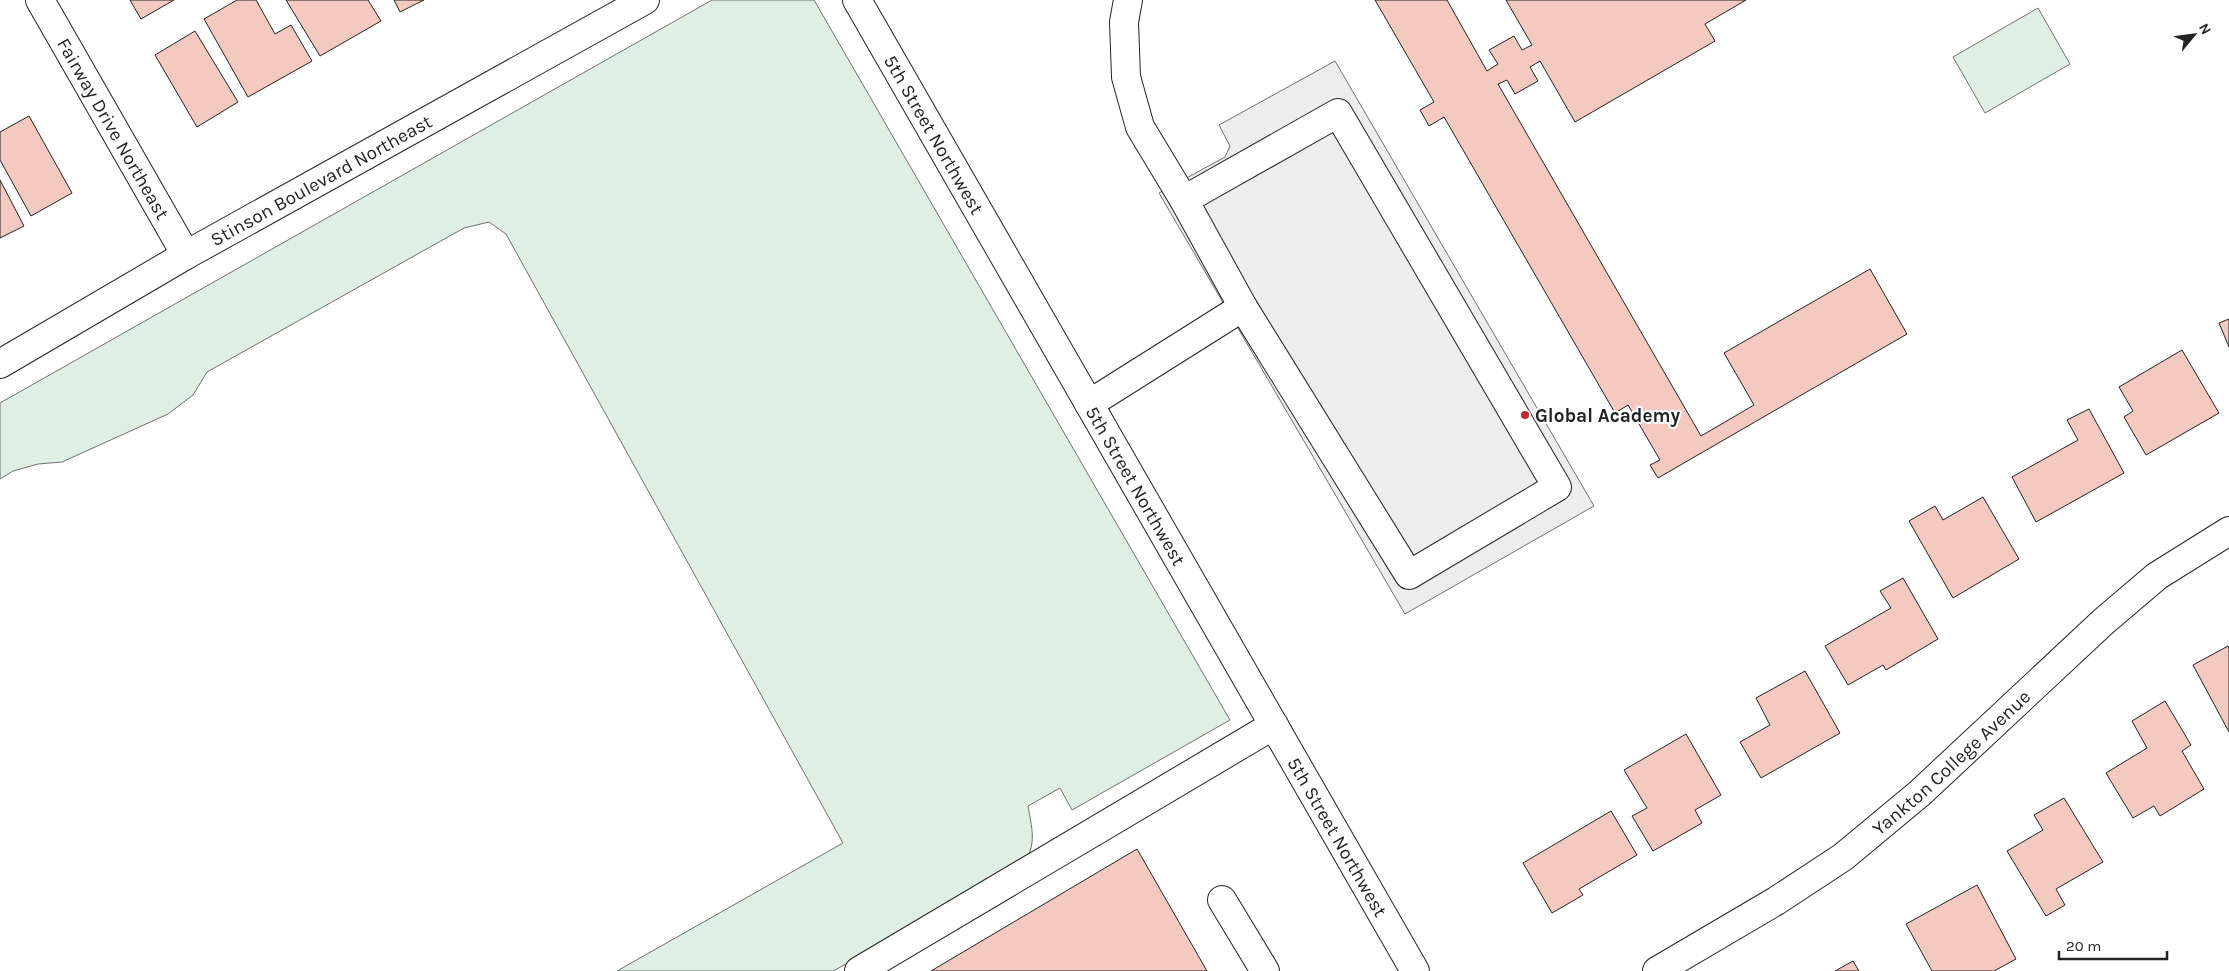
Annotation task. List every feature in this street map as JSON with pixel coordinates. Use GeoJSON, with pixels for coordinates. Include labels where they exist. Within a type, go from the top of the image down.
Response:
{"type":"FeatureCollection","features":[{"type":"Feature","properties":{"kind":"street","name":"Fairway Drive Northeast"},"geometry":{"type":"LineString","coordinates":[[40,0],[186,255]]}},
{"type":"Feature","properties":{"kind":"street","name":"Stinson Boulevard Northeast"},"geometry":{"type":"LineString","coordinates":[[0,364],[186,255],[645,0]]}},
{"type":"Feature","properties":{"kind":"street","name":"5th Street Northwest"},"geometry":{"type":"LineString","coordinates":[[857,0],[1415,971]]}},
{"type":"Feature","properties":{"kind":"street"},"geometry":{"type":"LineString","coordinates":[[1128,0],[1124,22],[1126,77],[1140,128],[1184,200],[1243,307],[1409,575],[1557,487],[1338,113],[1184,200]]}},
{"type":"Feature","properties":{"kind":"street"},"geometry":{"type":"LineString","coordinates":[[1089,404],[1243,307]]}},
{"type":"Feature","properties":{"kind":"street","name":"Yankton College Avenue"},"geometry":{"type":"LineString","coordinates":[[1657,971],[1776,901],[1843,857],[1920,793],[2103,622],[2157,576],[2229,531]]}},
{"type":"Feature","properties":{"kind":"street"},"geometry":{"type":"LineString","coordinates":[[858,971],[1274,725]]}},
{"type":"Feature","properties":{"kind":"street"},"geometry":{"type":"LineString","coordinates":[[1222,900],[1265,971]]}},
{"type":"Feature","properties":{"kind":"green space"},"geometry":{"type":"Polygon","coordinates":[[[712,0],[814,0],[1230,720],[1072,810],[1060,788],[1028,806],[1032,840],[1029,854],[1020,870],[833,971],[617,971],[843,843],[506,234],[489,222],[464,228],[207,372],[193,395],[168,414],[62,462],[38,464],[13,471],[0,479],[0,403],[712,0]]]}},
{"type":"Feature","properties":{"kind":"green space"},"geometry":{"type":"Polygon","coordinates":[[[2038,8],[2070,64],[1985,113],[1953,57],[2038,8]]]}},
{"type":"Feature","properties":{"kind":"shaded area"},"geometry":{"type":"Polygon","coordinates":[[[1335,61],[1594,506],[1405,614],[1159,193],[1225,157],[1230,146],[1219,125],[1335,61]]]}},
{"type":"Feature","properties":{"kind":"building"},"geometry":{"type":"Polygon","coordinates":[[[130,0],[174,0],[141,19],[130,0]]]}},
{"type":"Feature","properties":{"kind":"building"},"geometry":{"type":"Polygon","coordinates":[[[237,0],[256,0],[275,34],[291,25],[312,61],[248,97],[204,19],[237,0]]]}},
{"type":"Feature","properties":{"kind":"building"},"geometry":{"type":"Polygon","coordinates":[[[286,0],[368,0],[381,21],[320,56],[286,0]]]}},
{"type":"Feature","properties":{"kind":"building"},"geometry":{"type":"Polygon","coordinates":[[[394,0],[424,0],[400,12],[394,0]]]}},
{"type":"Feature","properties":{"kind":"building"},"geometry":{"type":"Polygon","coordinates":[[[1375,0],[1447,0],[1487,71],[1498,64],[1489,50],[1514,36],[1522,50],[1532,45],[1506,0],[1746,0],[1705,24],[1715,41],[1575,122],[1540,61],[1530,67],[1538,81],[1515,94],[1507,80],[1498,84],[1701,436],[1754,405],[1724,353],[1870,269],[1907,334],[1658,478],[1650,465],[1660,460],[1628,405],[1615,413],[1444,117],[1429,126],[1420,110],[1434,102],[1375,0]]]}},
{"type":"Feature","properties":{"kind":"building"},"geometry":{"type":"Polygon","coordinates":[[[195,31],[238,102],[197,127],[155,55],[195,31]]]}},
{"type":"Feature","properties":{"kind":"building"},"geometry":{"type":"Polygon","coordinates":[[[29,116],[72,193],[31,216],[0,160],[0,132],[29,116]]]}},
{"type":"Feature","properties":{"kind":"building"},"geometry":{"type":"Polygon","coordinates":[[[0,180],[24,226],[0,238],[0,180]]]}},
{"type":"Feature","properties":{"kind":"building"},"geometry":{"type":"Polygon","coordinates":[[[2229,319],[2229,347],[2219,323],[2229,319]]]}},
{"type":"Feature","properties":{"kind":"building"},"geometry":{"type":"Polygon","coordinates":[[[2182,350],[2219,413],[2146,455],[2124,417],[2133,411],[2119,387],[2182,350]]]}},
{"type":"Feature","properties":{"kind":"building"},"geometry":{"type":"Polygon","coordinates":[[[2089,409],[2124,473],[2036,522],[2012,477],[2078,440],[2067,420],[2089,409]]]}},
{"type":"Feature","properties":{"kind":"building"},"geometry":{"type":"Polygon","coordinates":[[[1983,497],[2019,559],[1953,598],[1909,521],[1935,506],[1943,520],[1983,497]]]}},
{"type":"Feature","properties":{"kind":"building"},"geometry":{"type":"Polygon","coordinates":[[[1903,578],[1938,639],[1886,670],[1883,665],[1848,685],[1825,646],[1891,608],[1880,591],[1903,578]]]}},
{"type":"Feature","properties":{"kind":"building"},"geometry":{"type":"Polygon","coordinates":[[[2228,646],[2229,649],[2229,732],[2193,665],[2228,646]]]}},
{"type":"Feature","properties":{"kind":"building"},"geometry":{"type":"Polygon","coordinates":[[[1805,671],[1840,733],[1761,778],[1740,742],[1770,725],[1756,698],[1805,671]]]}},
{"type":"Feature","properties":{"kind":"building"},"geometry":{"type":"Polygon","coordinates":[[[2165,701],[2191,745],[2182,751],[2204,789],[2160,816],[2154,806],[2133,818],[2106,773],[2147,748],[2132,721],[2165,701]]]}},
{"type":"Feature","properties":{"kind":"building"},"geometry":{"type":"Polygon","coordinates":[[[1686,734],[1721,795],[1695,810],[1702,823],[1653,851],[1632,816],[1647,808],[1624,770],[1686,734]]]}},
{"type":"Feature","properties":{"kind":"building"},"geometry":{"type":"Polygon","coordinates":[[[2064,798],[2103,862],[2056,889],[2065,905],[2046,916],[2007,851],[2043,830],[2034,815],[2064,798]]]}},
{"type":"Feature","properties":{"kind":"building"},"geometry":{"type":"Polygon","coordinates":[[[1611,811],[1637,855],[1579,889],[1583,895],[1552,913],[1523,863],[1611,811]]]}},
{"type":"Feature","properties":{"kind":"building"},"geometry":{"type":"Polygon","coordinates":[[[1137,849],[1207,971],[931,971],[1137,849]]]}},
{"type":"Feature","properties":{"kind":"building"},"geometry":{"type":"Polygon","coordinates":[[[1977,885],[2016,959],[1994,971],[1932,971],[1906,924],[1977,885]]]}},
{"type":"Feature","properties":{"kind":"building"},"geometry":{"type":"Polygon","coordinates":[[[1853,961],[1859,971],[1835,971],[1853,961]]]}},
{"type":"Feature","properties":{"kind":"place","name":"Global Academy"},"geometry":{"type":"Point","coordinates":[1525,415]}}]}
